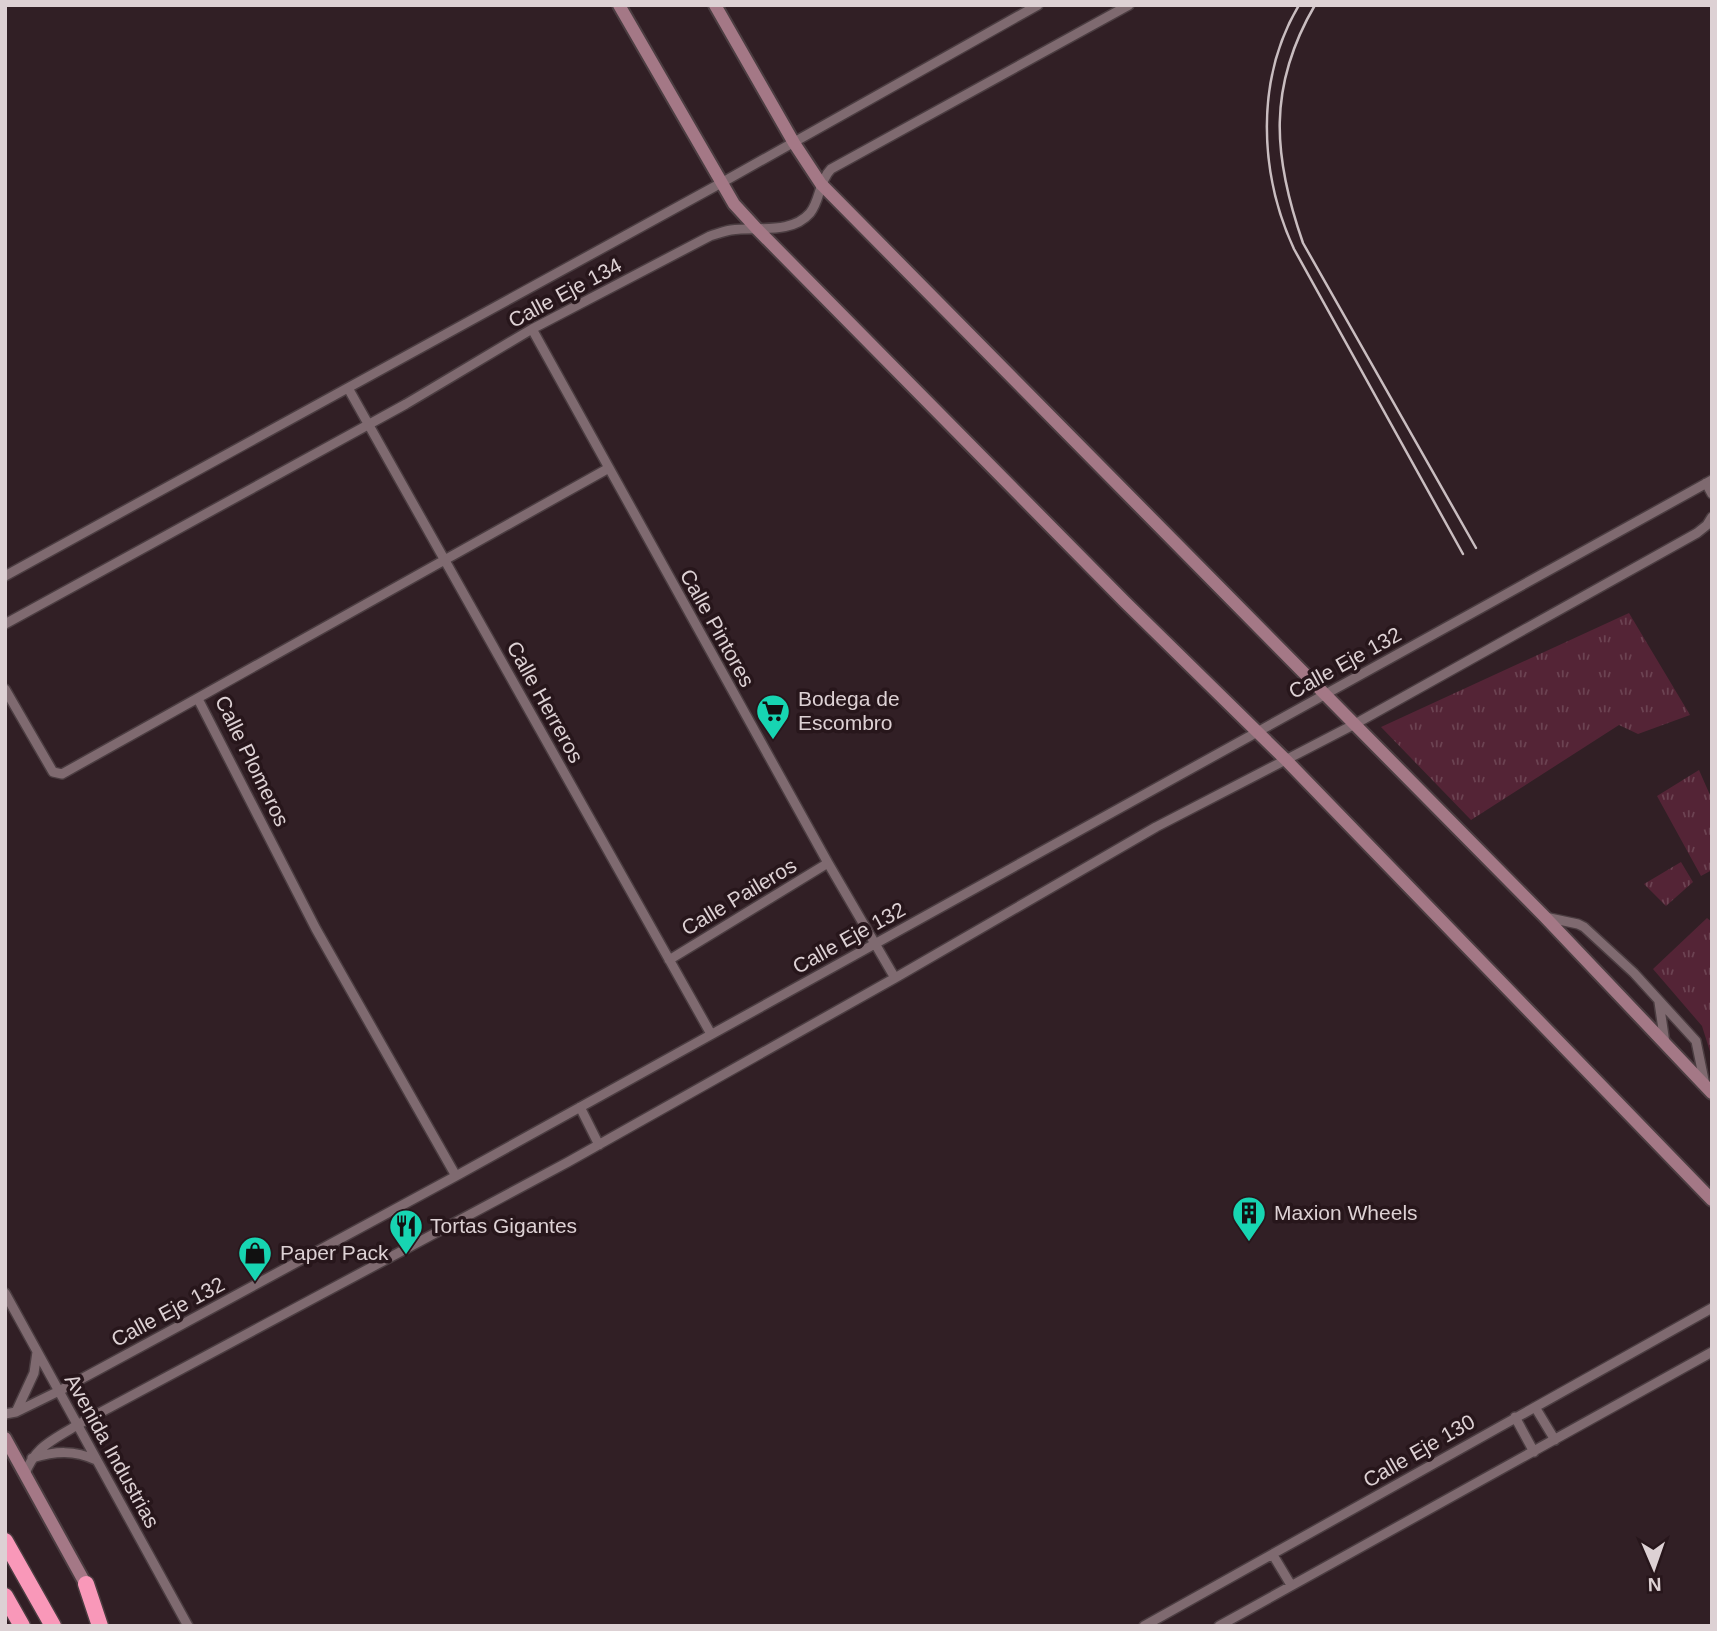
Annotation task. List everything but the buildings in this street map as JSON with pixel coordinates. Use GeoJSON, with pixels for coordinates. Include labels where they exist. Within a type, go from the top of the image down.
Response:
{"type":"FeatureCollection","features":[{"type":"Feature","properties":{"kind":"highway"},"geometry":{"type":"LineString","coordinates":[[5,1541],[53,1626]]}},
{"type":"Feature","properties":{"kind":"highway"},"geometry":{"type":"LineString","coordinates":[[86,1584],[100,1626]]}},
{"type":"Feature","properties":{"kind":"highway"},"geometry":{"type":"LineString","coordinates":[[5,1596],[22,1626]]}},
{"type":"Feature","properties":{"kind":"street"},"geometry":{"type":"LineString","coordinates":[[619,5],[734,204],[1125,602],[1286,760],[1712,1200]]}},
{"type":"Feature","properties":{"kind":"street"},"geometry":{"type":"LineString","coordinates":[[715,5],[794,143],[821,184],[1544,916],[1709,1090]]}},
{"type":"Feature","properties":{"kind":"street","name":"Calle Eje 134"},"geometry":{"type":"LineString","coordinates":[[5,576],[794,143],[1038,5]]}},
{"type":"Feature","properties":{"kind":"street","name":"Calle Eje 134"},"geometry":{"type":"LineString","coordinates":[[5,624],[369,424],[532,329],[710,236],[732,230],[795,223],[805,218],[812,211],[821,184],[831,169],[1129,5]]}},
{"type":"Feature","properties":{"kind":"street","name":"Calle Pintores"},"geometry":{"type":"LineString","coordinates":[[532,329],[828,863],[895,978]]}},
{"type":"Feature","properties":{"kind":"street","name":"Calle Herreros"},"geometry":{"type":"LineString","coordinates":[[348,388],[711,1034]]}},
{"type":"Feature","properties":{"kind":"street","name":"Calle Plomeros"},"geometry":{"type":"LineString","coordinates":[[456,1176],[316,929],[198,699],[609,468]]}},
{"type":"Feature","properties":{"kind":"street","name":"Calle Eje 132"},"geometry":{"type":"LineString","coordinates":[[5,1414],[16,1412],[59,1391],[456,1176],[1709,482],[1712,494]]}},
{"type":"Feature","properties":{"kind":"street"},"geometry":{"type":"LineString","coordinates":[[25,1474],[30,1458],[77,1424],[600,1144],[1156,827],[1355,724],[1697,533],[1710,521]]}},
{"type":"Feature","properties":{"kind":"street"},"geometry":{"type":"LineString","coordinates":[[5,688],[56,774],[62,774],[198,699]]}},
{"type":"Feature","properties":{"kind":"street","name":"Calle Paileros"},"geometry":{"type":"LineString","coordinates":[[669,960],[828,863]]}},
{"type":"Feature","properties":{"kind":"street"},"geometry":{"type":"LineString","coordinates":[[1544,916],[1578,924],[1634,974],[1696,1041],[1709,1090]]}},
{"type":"Feature","properties":{"kind":"street"},"geometry":{"type":"LineString","coordinates":[[1659,1002],[1665,1045]]}},
{"type":"Feature","properties":{"kind":"street"},"geometry":{"type":"LineString","coordinates":[[580,1107],[600,1144]]}},
{"type":"Feature","properties":{"kind":"street","name":"Avenida Industrias"},"geometry":{"type":"LineString","coordinates":[[5,1293],[188,1626]]}},
{"type":"Feature","properties":{"kind":"street","name":"Calle Eje 130"},"geometry":{"type":"LineString","coordinates":[[1144,1626],[1712,1308]]}},
{"type":"Feature","properties":{"kind":"street"},"geometry":{"type":"LineString","coordinates":[[16,1412],[34,1373],[37,1352]]}},
{"type":"Feature","properties":{"kind":"street"},"geometry":{"type":"LineString","coordinates":[[1219,1626],[1712,1352]]}},
{"type":"Feature","properties":{"kind":"street"},"geometry":{"type":"LineString","coordinates":[[1535,1406],[1555,1440]]}},
{"type":"Feature","properties":{"kind":"street"},"geometry":{"type":"LineString","coordinates":[[1515,1417],[1534,1452]]}},
{"type":"Feature","properties":{"kind":"street"},"geometry":{"type":"LineString","coordinates":[[5,1438],[109,1626]]}},
{"type":"Feature","properties":{"kind":"street"},"geometry":{"type":"LineString","coordinates":[[30,1458],[52,1452],[71,1452],[97,1461]]}},
{"type":"Feature","properties":{"kind":"street"},"geometry":{"type":"LineString","coordinates":[[1273,1555],[1291,1585]]}},
{"type":"Feature","properties":{"kind":"green space"},"geometry":{"type":"Polygon","coordinates":[[[1629,613],[1690,715],[1638,734],[1619,725],[1471,820],[1381,727],[1629,613]]]}},
{"type":"Feature","properties":{"kind":"green space"},"geometry":{"type":"Polygon","coordinates":[[[1699,770],[1712,795],[1712,870],[1701,876],[1657,796],[1699,770]]]}},
{"type":"Feature","properties":{"kind":"green space"},"geometry":{"type":"Polygon","coordinates":[[[1681,862],[1693,882],[1666,906],[1644,884],[1681,862]]]}},
{"type":"Feature","properties":{"kind":"green space"},"geometry":{"type":"Polygon","coordinates":[[[1707,918],[1712,922],[1712,1058],[1702,1026],[1653,969],[1707,918]]]}},
{"type":"Feature","properties":{"kind":"railway"},"geometry":{"type":"LineString","coordinates":[[1299,5],[1285,34],[1269,95],[1269,158],[1282,220],[1294,249],[1463,554]]}},
{"type":"Feature","properties":{"kind":"railway"},"geometry":{"type":"LineString","coordinates":[[1315,5],[1299,35],[1282,94],[1281,152],[1293,211],[1303,243],[1476,548]]}},
{"type":"Feature","properties":{"kind":"place","name":"Bodega de Escombro"},"geometry":{"type":"Point","coordinates":[773,741]}},
{"type":"Feature","properties":{"kind":"place","name":"Maxion Wheels"},"geometry":{"type":"Point","coordinates":[1249,1243]}},
{"type":"Feature","properties":{"kind":"place","name":"Tortas Gigantes"},"geometry":{"type":"Point","coordinates":[406,1256]}},
{"type":"Feature","properties":{"kind":"place","name":"Paper Pack"},"geometry":{"type":"Point","coordinates":[255,1283]}}]}
